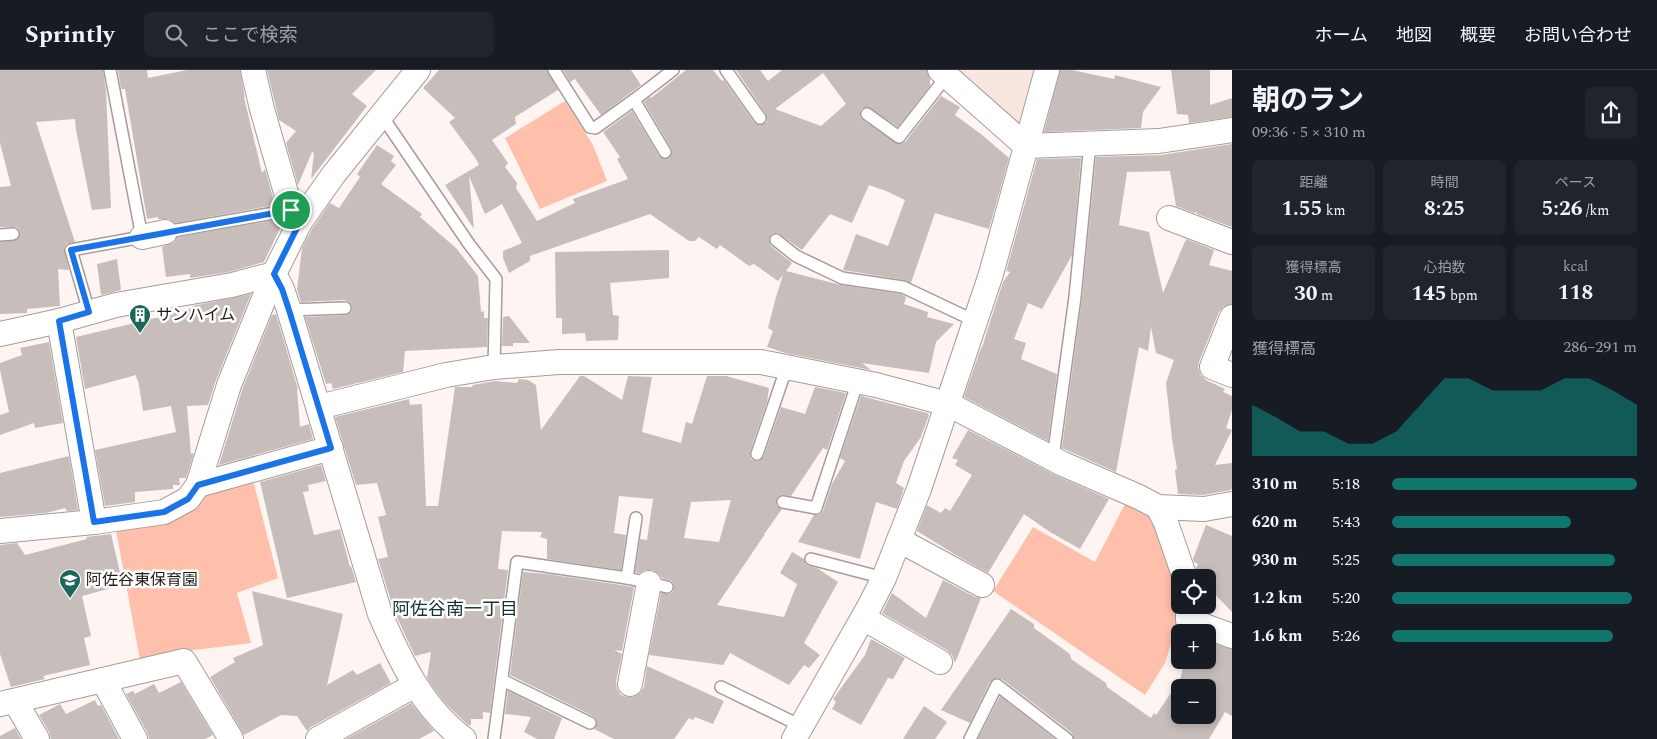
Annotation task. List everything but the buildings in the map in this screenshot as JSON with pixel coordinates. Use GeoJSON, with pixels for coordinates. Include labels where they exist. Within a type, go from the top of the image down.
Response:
{"type":"FeatureCollection","features":[{"type":"Feature","properties":{"kind":"street"},"geometry":{"type":"LineString","coordinates":[[253,70],[262,109],[295,216]]}},
{"type":"Feature","properties":{"kind":"street"},"geometry":{"type":"LineString","coordinates":[[0,531],[94,522],[164,512],[188,499],[198,485],[229,386],[295,216],[334,174],[418,70]]}},
{"type":"Feature","properties":{"kind":"street"},"geometry":{"type":"LineString","coordinates":[[798,732],[884,578],[919,489],[991,274],[1047,70]]}},
{"type":"Feature","properties":{"kind":"street"},"geometry":{"type":"LineString","coordinates":[[943,73],[1026,146],[1090,142],[1159,141],[1232,130]]}},
{"type":"Feature","properties":{"kind":"street"},"geometry":{"type":"LineString","coordinates":[[1169,218],[1232,242]]}},
{"type":"Feature","properties":{"kind":"street"},"geometry":{"type":"LineString","coordinates":[[142,237],[165,232]]}},
{"type":"Feature","properties":{"kind":"street"},"geometry":{"type":"LineString","coordinates":[[274,274],[282,289],[289,310],[380,614],[398,656],[414,685],[450,728],[464,739]]}},
{"type":"Feature","properties":{"kind":"street"},"geometry":{"type":"LineString","coordinates":[[0,334],[59,321],[116,304],[232,285],[274,274]]}},
{"type":"Feature","properties":{"kind":"street"},"geometry":{"type":"LineString","coordinates":[[1232,317],[1212,367],[1232,375]]}},
{"type":"Feature","properties":{"kind":"street"},"geometry":{"type":"LineString","coordinates":[[59,321],[94,522]]}},
{"type":"Feature","properties":{"kind":"street"},"geometry":{"type":"LineString","coordinates":[[319,407],[446,375],[494,367],[559,362],[761,362],[858,381],[948,404],[1064,464],[1158,507],[1204,509],[1232,504]]}},
{"type":"Feature","properties":{"kind":"street"},"geometry":{"type":"LineString","coordinates":[[198,485],[331,448]]}},
{"type":"Feature","properties":{"kind":"street"},"geometry":{"type":"LineString","coordinates":[[1158,507],[1182,569]]}},
{"type":"Feature","properties":{"kind":"street"},"geometry":{"type":"LineString","coordinates":[[899,540],[982,584]]}},
{"type":"Feature","properties":{"kind":"street"},"geometry":{"type":"LineString","coordinates":[[630,684],[648,582]]}},
{"type":"Feature","properties":{"kind":"street"},"geometry":{"type":"LineString","coordinates":[[1188,614],[1188,620],[1232,636]]}},
{"type":"Feature","properties":{"kind":"street"},"geometry":{"type":"LineString","coordinates":[[863,618],[940,662]]}},
{"type":"Feature","properties":{"kind":"street"},"geometry":{"type":"LineString","coordinates":[[37,739],[7,702],[184,661],[231,739]]}},
{"type":"Feature","properties":{"kind":"street"},"geometry":{"type":"LineString","coordinates":[[103,680],[135,739]]}},
{"type":"Feature","properties":{"kind":"street"},"geometry":{"type":"LineString","coordinates":[[318,739],[414,685]]}},
{"type":"Feature","properties":{"kind":"lane"},"geometry":{"type":"LineString","coordinates":[[89,312],[71,250],[142,237],[110,70]]}},
{"type":"Feature","properties":{"kind":"lane"},"geometry":{"type":"LineString","coordinates":[[554,70],[590,127],[595,128],[673,70]]}},
{"type":"Feature","properties":{"kind":"lane"},"geometry":{"type":"LineString","coordinates":[[726,70],[760,118]]}},
{"type":"Feature","properties":{"kind":"lane"},"geometry":{"type":"LineString","coordinates":[[867,114],[899,137],[943,73]]}},
{"type":"Feature","properties":{"kind":"lane"},"geometry":{"type":"LineString","coordinates":[[634,100],[665,152]]}},
{"type":"Feature","properties":{"kind":"lane"},"geometry":{"type":"LineString","coordinates":[[382,116],[469,244],[496,278],[494,367]]}},
{"type":"Feature","properties":{"kind":"lane"},"geometry":{"type":"LineString","coordinates":[[1053,458],[1075,297],[1090,142]]}},
{"type":"Feature","properties":{"kind":"lane"},"geometry":{"type":"LineString","coordinates":[[165,232],[295,216]]}},
{"type":"Feature","properties":{"kind":"lane"},"geometry":{"type":"LineString","coordinates":[[0,234],[13,234]]}},
{"type":"Feature","properties":{"kind":"lane"},"geometry":{"type":"LineString","coordinates":[[776,240],[796,256],[842,278],[903,287],[975,321]]}},
{"type":"Feature","properties":{"kind":"lane"},"geometry":{"type":"LineString","coordinates":[[289,310],[345,308]]}},
{"type":"Feature","properties":{"kind":"lane"},"geometry":{"type":"LineString","coordinates":[[757,454],[783,378],[792,368]]}},
{"type":"Feature","properties":{"kind":"lane"},"geometry":{"type":"LineString","coordinates":[[783,502],[816,508],[858,381]]}},
{"type":"Feature","properties":{"kind":"lane"},"geometry":{"type":"LineString","coordinates":[[494,739],[517,562],[648,582],[636,518]]}},
{"type":"Feature","properties":{"kind":"lane"},"geometry":{"type":"LineString","coordinates":[[811,559],[884,578]]}},
{"type":"Feature","properties":{"kind":"lane"},"geometry":{"type":"LineString","coordinates":[[502,680],[590,722]]}},
{"type":"Feature","properties":{"kind":"lane"},"geometry":{"type":"LineString","coordinates":[[970,739],[997,685],[1066,739]]}},
{"type":"Feature","properties":{"kind":"lane"},"geometry":{"type":"LineString","coordinates":[[720,687],[798,732]]}},
{"type":"Feature","properties":{"kind":"shaded area"},"geometry":{"type":"Polygon","coordinates":[[[949,70],[1037,70],[1023,124],[1016,128],[949,70]]]}},
{"type":"Feature","properties":{"kind":"shaded area"},"geometry":{"type":"Polygon","coordinates":[[[565,101],[593,145],[607,181],[540,209],[505,138],[565,101]]]}},
{"type":"Feature","properties":{"kind":"shaded area"},"geometry":{"type":"Polygon","coordinates":[[[253,480],[278,578],[237,593],[251,643],[186,651],[140,660],[116,530],[203,491],[253,480]]]}},
{"type":"Feature","properties":{"kind":"shaded area"},"geometry":{"type":"Polygon","coordinates":[[[1127,500],[1152,512],[1173,569],[1171,569],[1171,614],[1178,614],[1178,621],[1177,624],[1171,624],[1171,644],[1165,663],[1145,695],[993,591],[1033,527],[1095,562],[1127,500]]]}},
{"type":"Feature","properties":{"kind":"place","name":"サンハイム"},"geometry":{"type":"Point","coordinates":[140,334]}},
{"type":"Feature","properties":{"kind":"place","name":"阿佐谷東保育園"},"geometry":{"type":"Point","coordinates":[70,599]}},
{"type":"Feature","properties":{"kind":"district","name":"阿佐谷南一丁目"},"geometry":{"type":"Point","coordinates":[455,609]}},
{"type":"Feature","properties":{"kind":"route"},"geometry":{"type":"LineString","coordinates":[[291,210],[300,222],[274,274],[282,289],[289,310],[331,448],[198,485],[188,499],[164,512],[94,522],[59,321],[89,312],[71,250],[291,210]]}}]}
